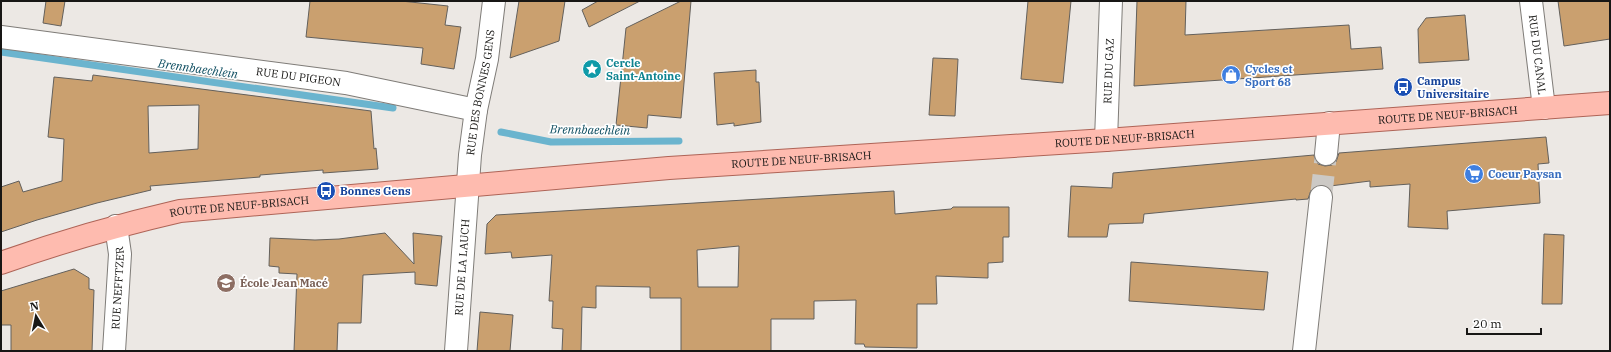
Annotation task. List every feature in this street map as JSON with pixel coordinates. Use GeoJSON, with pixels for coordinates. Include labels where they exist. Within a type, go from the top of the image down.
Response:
{"type":"FeatureCollection","features":[{"type":"Feature","properties":{"kind":"main road","name":"ROUTE DE NEUF-BRISACH"},"geometry":{"type":"LineString","coordinates":[[1,263],[48,246],[116,226],[180,211],[468,184],[669,168],[1106,140],[1610,103]]}},
{"type":"Feature","properties":{"kind":"street","name":"RUE DES BONNES GENS"},"geometry":{"type":"LineString","coordinates":[[468,184],[476,110],[487,59],[494,1]]}},
{"type":"Feature","properties":{"kind":"street","name":"RUE DU GAZ"},"geometry":{"type":"LineString","coordinates":[[1106,140],[1111,1]]}},
{"type":"Feature","properties":{"kind":"street","name":"RUE DU CANAL"},"geometry":{"type":"LineString","coordinates":[[1531,1],[1544,108]]}},
{"type":"Feature","properties":{"kind":"street","name":"RUE DU PIGEON"},"geometry":{"type":"LineString","coordinates":[[1,37],[346,84],[476,110]]}},
{"type":"Feature","properties":{"kind":"street"},"geometry":{"type":"LineString","coordinates":[[1326,154],[1329,124]]}},
{"type":"Feature","properties":{"kind":"street","name":"RUE DE LA LAUCH"},"geometry":{"type":"LineString","coordinates":[[456,351],[468,184]]}},
{"type":"Feature","properties":{"kind":"street"},"geometry":{"type":"LineString","coordinates":[[1304,351],[1321,197]]}},
{"type":"Feature","properties":{"kind":"street","name":"RUE NEFFTZER"},"geometry":{"type":"LineString","coordinates":[[114,351],[120,254],[116,226]]}},
{"type":"Feature","properties":{"kind":"building"},"geometry":{"type":"Polygon","coordinates":[[[46,1],[65,1],[61,26],[43,23],[46,1]]]}},
{"type":"Feature","properties":{"kind":"building"},"geometry":{"type":"Polygon","coordinates":[[[310,1],[401,1],[448,6],[445,25],[461,27],[454,69],[421,64],[423,48],[306,37],[310,1]]]}},
{"type":"Feature","properties":{"kind":"building"},"geometry":{"type":"Polygon","coordinates":[[[519,1],[565,1],[559,41],[510,58],[519,1]]]}},
{"type":"Feature","properties":{"kind":"building"},"geometry":{"type":"Polygon","coordinates":[[[598,1],[640,1],[589,27],[582,10],[598,1]]]}},
{"type":"Feature","properties":{"kind":"building"},"geometry":{"type":"Polygon","coordinates":[[[681,1],[691,1],[681,118],[648,115],[647,128],[616,125],[626,28],[681,1]]]}},
{"type":"Feature","properties":{"kind":"building"},"geometry":{"type":"Polygon","coordinates":[[[1028,1],[1071,1],[1063,83],[1021,79],[1028,1]]]}},
{"type":"Feature","properties":{"kind":"building"},"geometry":{"type":"Polygon","coordinates":[[[1137,1],[1186,1],[1185,35],[1349,25],[1351,49],[1381,47],[1383,69],[1134,86],[1137,1]]]}},
{"type":"Feature","properties":{"kind":"building"},"geometry":{"type":"Polygon","coordinates":[[[1558,1],[1610,1],[1610,39],[1564,46],[1558,1]]]}},
{"type":"Feature","properties":{"kind":"building"},"geometry":{"type":"Polygon","coordinates":[[[1465,15],[1469,60],[1419,63],[1418,29],[1426,18],[1465,15]]]}},
{"type":"Feature","properties":{"kind":"building"},"geometry":{"type":"Polygon","coordinates":[[[933,58],[958,59],[955,116],[929,115],[933,58]]]}},
{"type":"Feature","properties":{"kind":"building"},"geometry":{"type":"Polygon","coordinates":[[[756,70],[756,82],[759,82],[761,122],[734,126],[734,123],[717,125],[714,73],[756,70]]]}},
{"type":"Feature","properties":{"kind":"building"},"geometry":{"type":"Polygon","coordinates":[[[93,75],[371,111],[374,149],[376,148],[378,169],[323,173],[323,170],[150,186],[151,190],[97,203],[1,232],[1,187],[19,181],[23,192],[62,181],[64,139],[48,137],[54,77],[92,81],[93,75]],[[199,105],[148,106],[149,153],[198,149],[199,105]]]}},
{"type":"Feature","properties":{"kind":"building"},"geometry":{"type":"Polygon","coordinates":[[[1546,137],[1549,163],[1538,164],[1540,203],[1447,211],[1448,229],[1408,227],[1410,184],[1370,187],[1370,181],[1330,186],[1330,188],[1323,185],[1316,185],[1311,190],[1308,199],[1144,214],[1143,223],[1109,224],[1107,237],[1068,237],[1071,186],[1112,188],[1113,173],[1314,155],[1318,164],[1325,166],[1332,165],[1336,162],[1339,153],[1546,137]]]}},
{"type":"Feature","properties":{"kind":"building"},"geometry":{"type":"Polygon","coordinates":[[[894,191],[895,214],[951,209],[953,207],[1009,207],[1009,237],[1003,237],[1003,262],[988,263],[988,278],[936,276],[937,304],[917,304],[917,348],[865,347],[864,344],[855,344],[856,300],[814,301],[814,319],[771,319],[771,351],[681,351],[681,298],[650,298],[650,287],[596,286],[596,308],[582,307],[581,351],[562,351],[563,329],[552,328],[553,301],[549,301],[552,255],[512,258],[511,252],[485,254],[487,224],[496,215],[894,191]],[[739,246],[697,250],[698,287],[738,287],[739,246]]]}},
{"type":"Feature","properties":{"kind":"building"},"geometry":{"type":"Polygon","coordinates":[[[385,233],[414,264],[413,233],[442,236],[437,286],[415,284],[415,272],[363,275],[361,323],[338,323],[337,351],[294,351],[297,274],[279,273],[279,267],[269,266],[270,238],[315,240],[339,239],[385,233]]]}},
{"type":"Feature","properties":{"kind":"building"},"geometry":{"type":"Polygon","coordinates":[[[1544,234],[1564,235],[1562,304],[1542,304],[1544,234]]]}},
{"type":"Feature","properties":{"kind":"building"},"geometry":{"type":"Polygon","coordinates":[[[1131,262],[1268,272],[1264,310],[1129,301],[1131,262]]]}},
{"type":"Feature","properties":{"kind":"building"},"geometry":{"type":"Polygon","coordinates":[[[74,269],[89,278],[89,289],[94,290],[92,351],[11,351],[11,325],[1,325],[1,291],[74,269]]]}},
{"type":"Feature","properties":{"kind":"building"},"geometry":{"type":"Polygon","coordinates":[[[480,312],[513,315],[510,351],[477,351],[480,312]]]}},
{"type":"Feature","properties":{"kind":"waterway","name":"Brennbaechlein"},"geometry":{"type":"LineString","coordinates":[[1,52],[393,108]]}},
{"type":"Feature","properties":{"kind":"waterway","name":"Brennbaechlein"},"geometry":{"type":"LineString","coordinates":[[501,132],[551,142],[679,141]]}},
{"type":"Feature","properties":{"kind":"tunnel"},"geometry":{"type":"LineString","coordinates":[[1321,197],[1326,154]]}},
{"type":"Feature","properties":{"kind":"place","name":"Cercle Saint-Antoine"},"geometry":{"type":"Point","coordinates":[592,69]}},
{"type":"Feature","properties":{"kind":"place","name":"Cycles et Sport 68"},"geometry":{"type":"Point","coordinates":[1231,75]}},
{"type":"Feature","properties":{"kind":"place","name":"Campus Universitaire"},"geometry":{"type":"Point","coordinates":[1403,87]}},
{"type":"Feature","properties":{"kind":"place","name":"Coeur Paysan"},"geometry":{"type":"Point","coordinates":[1474,174]}},
{"type":"Feature","properties":{"kind":"place","name":"Bonnes Gens"},"geometry":{"type":"Point","coordinates":[326,191]}},
{"type":"Feature","properties":{"kind":"place","name":"École Jean Macé"},"geometry":{"type":"Point","coordinates":[226,283]}}]}
